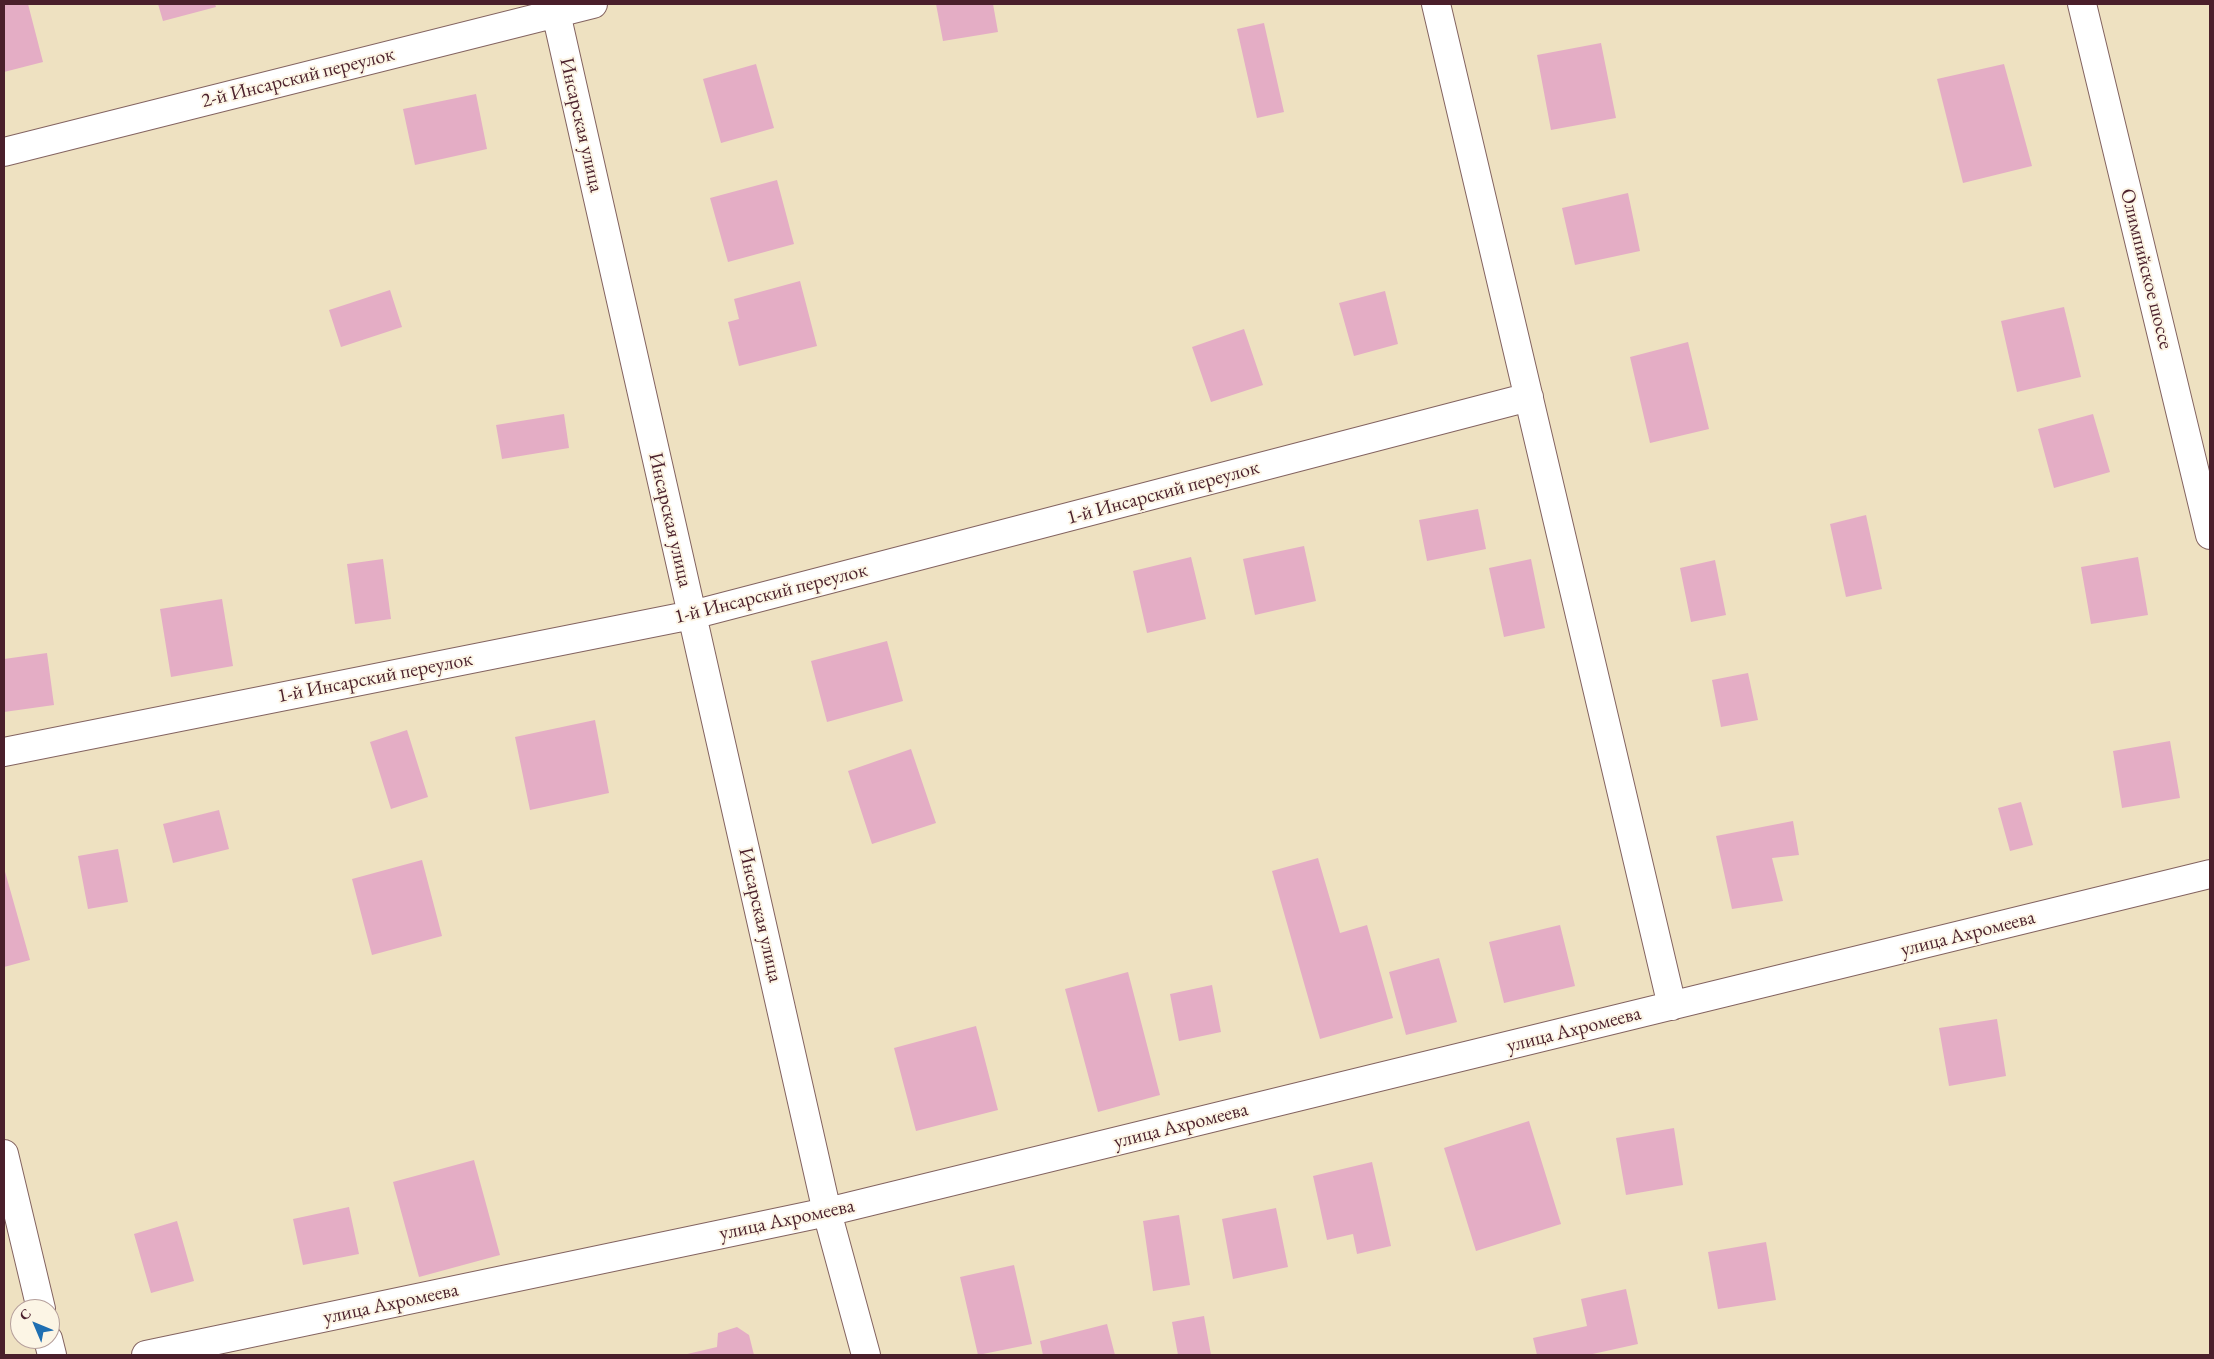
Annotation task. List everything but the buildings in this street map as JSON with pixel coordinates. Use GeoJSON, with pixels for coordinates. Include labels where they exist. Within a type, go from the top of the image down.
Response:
{"type":"FeatureCollection","features":[{"type":"Feature","properties":{"kind":"street","name":"2-й Инсарский переулок"},"geometry":{"type":"LineString","coordinates":[[4,152],[555,9],[593,4]]}},
{"type":"Feature","properties":{"kind":"street"},"geometry":{"type":"LineString","coordinates":[[1436,4],[1672,1006]]}},
{"type":"Feature","properties":{"kind":"street","name":"Олимпийское шоссе"},"geometry":{"type":"LineString","coordinates":[[2082,4],[2210,535]]}},
{"type":"Feature","properties":{"kind":"street","name":"Инсарская улица"},"geometry":{"type":"LineString","coordinates":[[555,9],[827,1212],[866,1355]]}},
{"type":"Feature","properties":{"kind":"street","name":"1-й Инсарский переулок"},"geometry":{"type":"LineString","coordinates":[[4,752],[692,615],[1529,397]]}},
{"type":"Feature","properties":{"kind":"street","name":"улица Ахромеева"},"geometry":{"type":"LineString","coordinates":[[146,1355],[827,1212],[2210,874]]}},
{"type":"Feature","properties":{"kind":"street"},"geometry":{"type":"LineString","coordinates":[[4,1154],[39,1299]]}}]}
